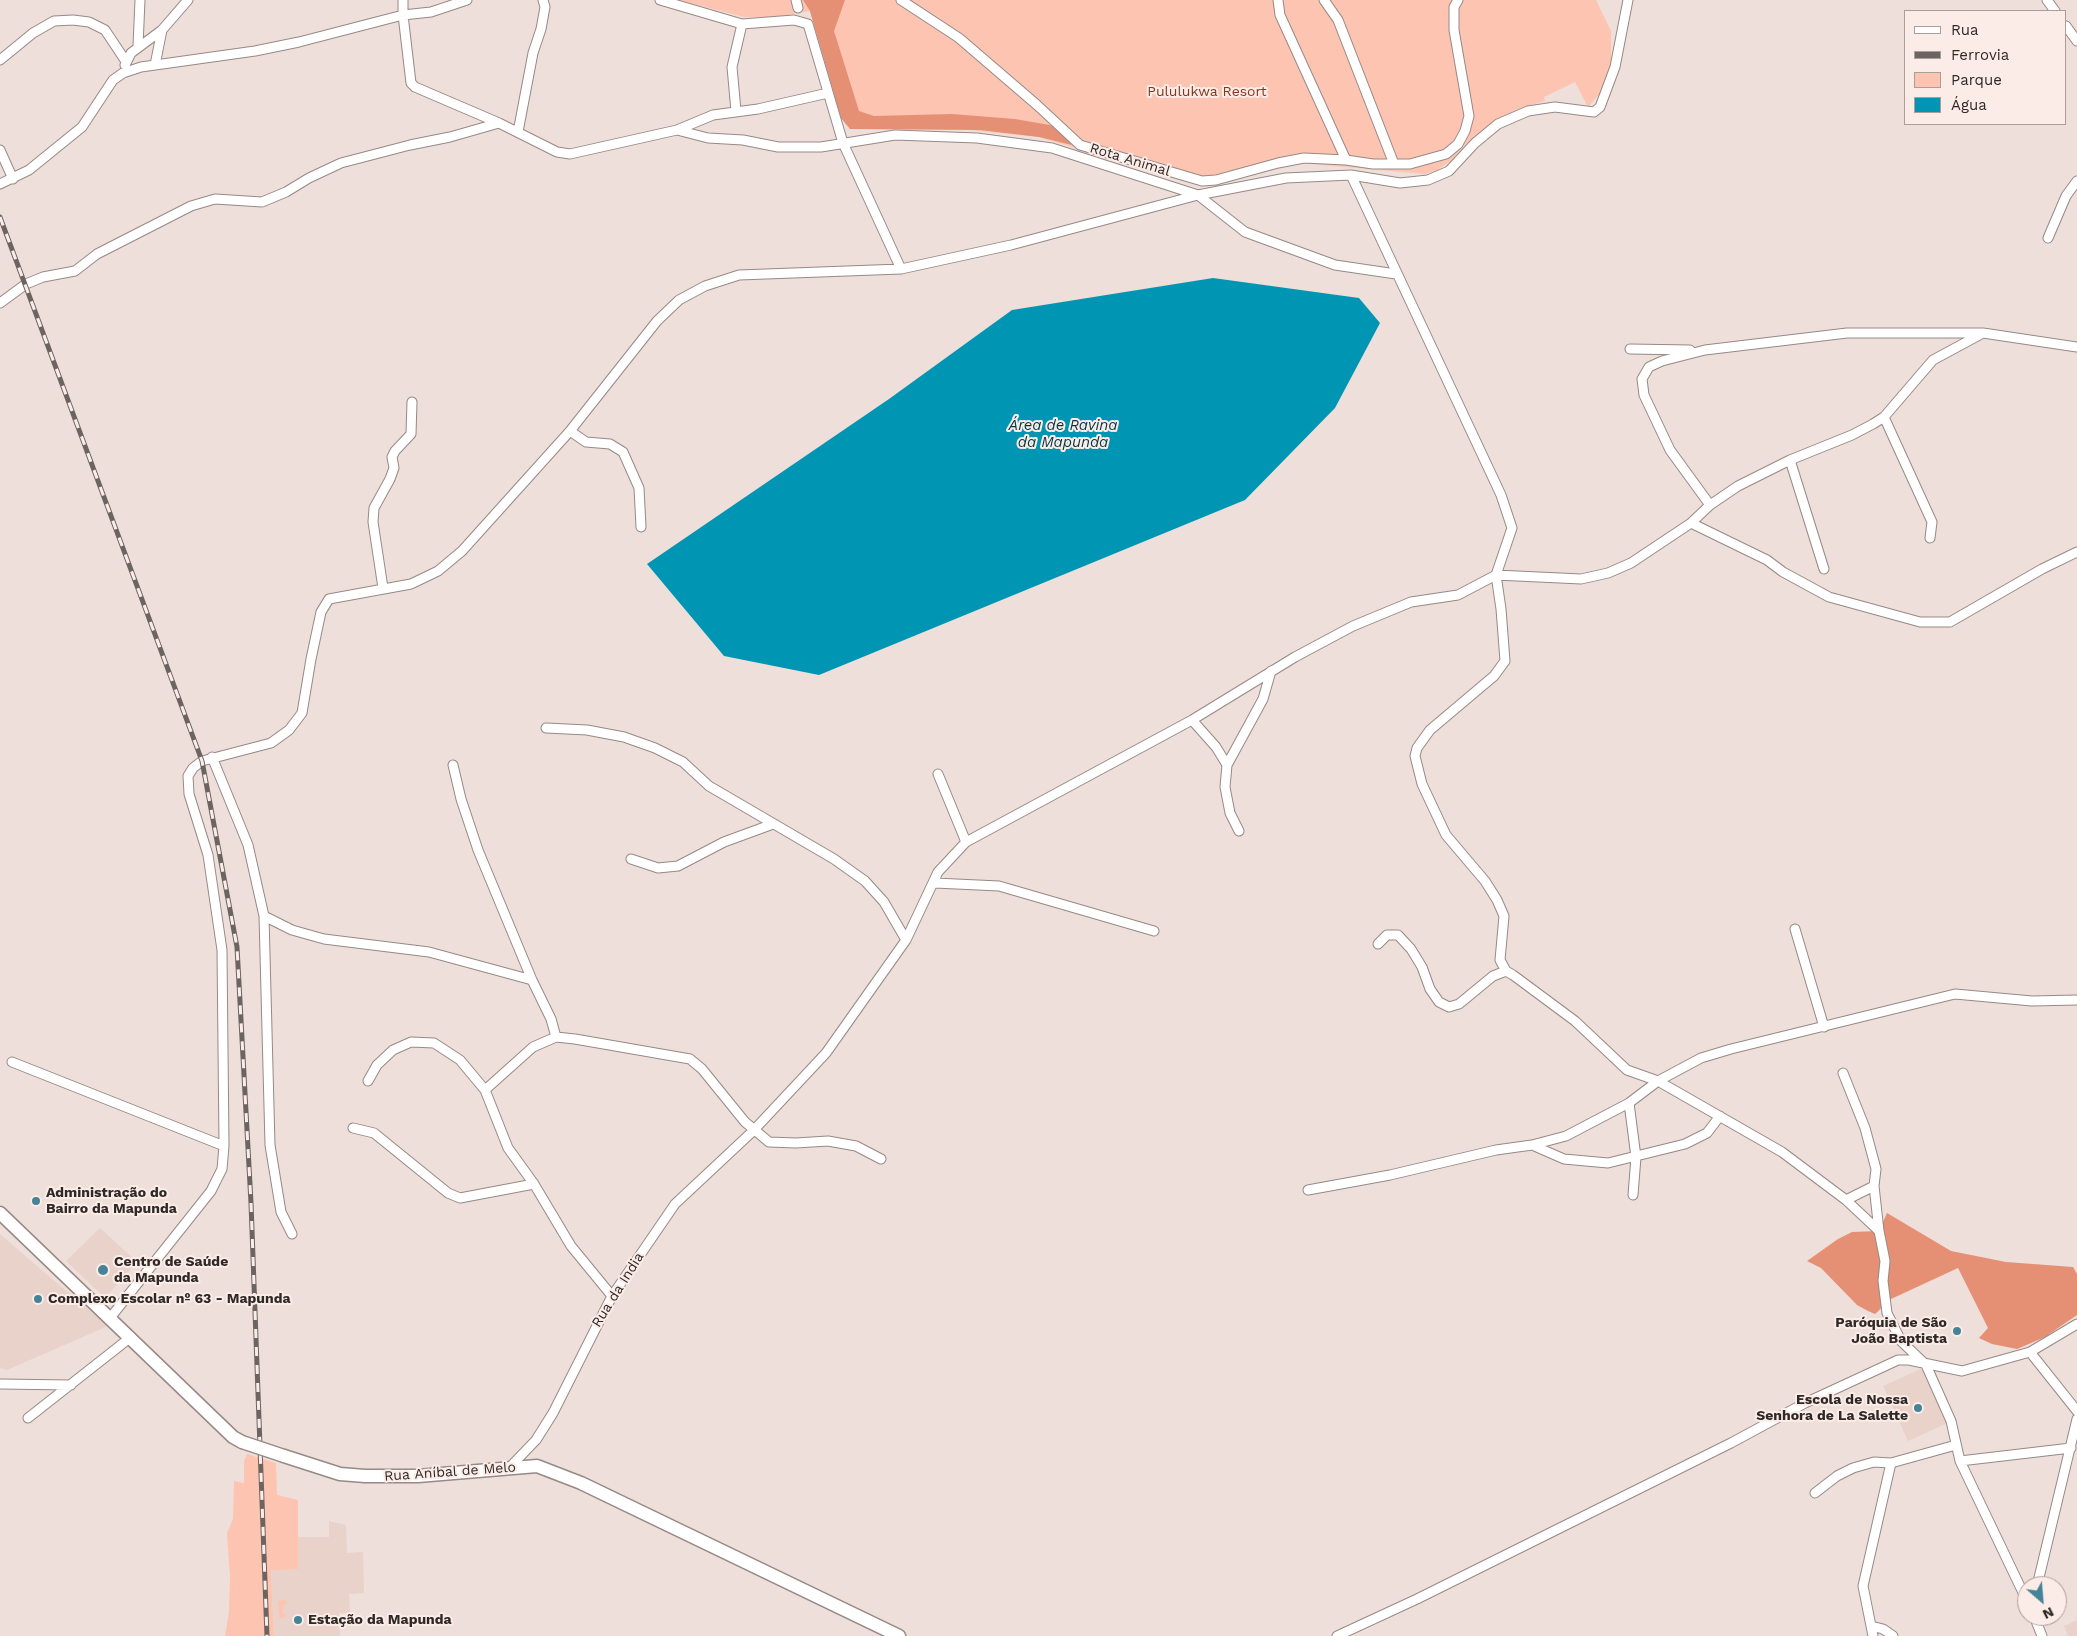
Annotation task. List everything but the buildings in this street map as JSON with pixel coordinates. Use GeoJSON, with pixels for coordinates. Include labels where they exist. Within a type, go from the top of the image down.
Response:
{"type":"FeatureCollection","features":[{"type":"Feature","properties":{"kind":"street"},"geometry":{"type":"LineString","coordinates":[[138,46],[140,0]]}},
{"type":"Feature","properties":{"kind":"street"},"geometry":{"type":"LineString","coordinates":[[123,73],[126,60],[138,46],[162,30],[188,0]]}},
{"type":"Feature","properties":{"kind":"street"},"geometry":{"type":"LineString","coordinates":[[404,0],[403,15],[411,83],[415,87],[499,123],[557,152],[570,154],[612,143],[677,130],[713,115],[736,110],[758,109],[828,93]]}},
{"type":"Feature","properties":{"kind":"street"},"geometry":{"type":"LineString","coordinates":[[0,184],[29,170],[82,127],[113,80],[123,73],[155,65],[264,50],[403,15],[431,12],[467,0]]}},
{"type":"Feature","properties":{"kind":"street"},"geometry":{"type":"LineString","coordinates":[[660,0],[742,24],[794,20],[808,24],[843,143],[901,269]]}},
{"type":"Feature","properties":{"kind":"street","name":"Rota Animal"},"geometry":{"type":"LineString","coordinates":[[901,0],[959,38],[1080,145],[1202,181],[1216,180],[1295,160],[1346,160],[1373,164],[1410,164],[1446,154],[1458,144],[1465,132],[1469,116],[1454,30],[1454,7],[1458,0]]}},
{"type":"Feature","properties":{"kind":"street"},"geometry":{"type":"LineString","coordinates":[[1278,0],[1280,15],[1346,160]]}},
{"type":"Feature","properties":{"kind":"street"},"geometry":{"type":"LineString","coordinates":[[1324,0],[1338,20],[1394,164]]}},
{"type":"Feature","properties":{"kind":"street"},"geometry":{"type":"LineString","coordinates":[[110,1318],[210,1191],[222,1169],[224,1146],[222,950],[208,855],[189,794],[188,776],[193,768],[212,757],[272,742],[289,730],[302,713],[311,659],[324,605],[329,599],[411,584],[444,566],[462,551],[570,431],[657,322],[679,300],[705,286],[740,275],[901,269],[1011,246],[1198,195],[1286,178],[1351,175],[1400,183],[1428,180],[1449,171],[1475,143],[1498,124],[1528,112],[1555,107],[1594,112],[1600,107],[1615,66],[1628,0]]}},
{"type":"Feature","properties":{"kind":"street"},"geometry":{"type":"LineString","coordinates":[[518,132],[533,53],[546,2]]}},
{"type":"Feature","properties":{"kind":"street"},"geometry":{"type":"LineString","coordinates":[[0,60],[34,33],[54,21],[73,20],[89,22],[105,30],[126,60]]}},
{"type":"Feature","properties":{"kind":"street"},"geometry":{"type":"LineString","coordinates":[[736,110],[732,66],[742,24]]}},
{"type":"Feature","properties":{"kind":"street"},"geometry":{"type":"LineString","coordinates":[[2067,27],[2077,41]]}},
{"type":"Feature","properties":{"kind":"street"},"geometry":{"type":"LineString","coordinates":[[155,65],[162,30]]}},
{"type":"Feature","properties":{"kind":"street"},"geometry":{"type":"LineString","coordinates":[[0,303],[26,284],[43,277],[75,270],[97,254],[191,206],[214,199],[262,202],[286,192],[309,178],[341,163],[410,145],[450,138],[499,123]]}},
{"type":"Feature","properties":{"kind":"street"},"geometry":{"type":"LineString","coordinates":[[677,130],[708,138],[743,140],[778,147],[821,147],[895,135],[977,138],[1052,148],[1198,195],[1245,232],[1336,265],[1396,274]]}},
{"type":"Feature","properties":{"kind":"street"},"geometry":{"type":"LineString","coordinates":[[0,150],[13,179]]}},
{"type":"Feature","properties":{"kind":"street"},"geometry":{"type":"LineString","coordinates":[[1351,175],[1501,495],[1512,528],[1496,575],[1505,661],[1494,676],[1430,730],[1417,748],[1415,756],[1422,784],[1446,835],[1475,868],[1504,916],[1500,960],[1506,971],[1574,1021],[1627,1070],[1658,1082],[1782,1152],[1846,1200],[1879,1232]]}},
{"type":"Feature","properties":{"kind":"street"},"geometry":{"type":"LineString","coordinates":[[2048,238],[2066,196],[2077,181]]}},
{"type":"Feature","properties":{"kind":"street"},"geometry":{"type":"LineString","coordinates":[[1496,575],[1581,579],[1608,573],[1631,563],[1691,523],[1710,505],[1738,486],[1790,460],[1852,436],[1884,417],[1933,360],[1983,333]]}},
{"type":"Feature","properties":{"kind":"street"},"geometry":{"type":"LineString","coordinates":[[1710,505],[1670,450],[1644,394],[1642,379],[1649,367],[1662,361],[1705,350],[1821,335],[1983,333],[2077,347]]}},
{"type":"Feature","properties":{"kind":"street"},"geometry":{"type":"LineString","coordinates":[[1630,349],[1705,350]]}},
{"type":"Feature","properties":{"kind":"street"},"geometry":{"type":"LineString","coordinates":[[383,588],[373,522],[374,508],[390,479],[395,450],[411,434],[412,402]]}},
{"type":"Feature","properties":{"kind":"street"},"geometry":{"type":"LineString","coordinates":[[1884,417],[1932,522],[1930,538]]}},
{"type":"Feature","properties":{"kind":"street"},"geometry":{"type":"LineString","coordinates":[[570,431],[586,442],[610,444],[623,452],[638,488],[640,527]]}},
{"type":"Feature","properties":{"kind":"street"},"geometry":{"type":"LineString","coordinates":[[1790,460],[1824,569]]}},
{"type":"Feature","properties":{"kind":"street"},"geometry":{"type":"LineString","coordinates":[[1691,523],[1766,560],[1783,572],[1829,597],[1920,622],[1950,622],[2042,569],[2077,552]]}},
{"type":"Feature","properties":{"kind":"street","name":"Rua da India"},"geometry":{"type":"LineString","coordinates":[[509,1468],[536,1440],[553,1413],[612,1296],[674,1204],[754,1131],[826,1053],[906,940],[935,883],[938,872],[966,842],[1192,720],[1271,672],[1353,626],[1410,602],[1458,595],[1496,575]]}},
{"type":"Feature","properties":{"kind":"street"},"geometry":{"type":"LineString","coordinates":[[1239,831],[1230,813],[1225,787],[1227,766],[1263,699],[1271,672]]}},
{"type":"Feature","properties":{"kind":"street"},"geometry":{"type":"LineString","coordinates":[[1192,720],[1216,747],[1227,766]]}},
{"type":"Feature","properties":{"kind":"street"},"geometry":{"type":"LineString","coordinates":[[546,728],[587,730],[624,737],[655,748],[683,762],[710,786],[834,859],[865,881],[884,902],[906,940]]}},
{"type":"Feature","properties":{"kind":"street"},"geometry":{"type":"LineString","coordinates":[[212,757],[248,845],[264,916],[270,1145],[281,1212],[292,1234]]}},
{"type":"Feature","properties":{"kind":"street"},"geometry":{"type":"LineString","coordinates":[[453,765],[461,799],[478,850],[532,980],[551,1019],[556,1037]]}},
{"type":"Feature","properties":{"kind":"street"},"geometry":{"type":"LineString","coordinates":[[938,774],[966,842]]}},
{"type":"Feature","properties":{"kind":"street"},"geometry":{"type":"LineString","coordinates":[[631,859],[658,868],[678,866],[724,842],[773,824]]}},
{"type":"Feature","properties":{"kind":"street"},"geometry":{"type":"LineString","coordinates":[[935,883],[999,886],[1154,932]]}},
{"type":"Feature","properties":{"kind":"street"},"geometry":{"type":"LineString","coordinates":[[264,916],[292,930],[324,939],[429,952],[532,980]]}},
{"type":"Feature","properties":{"kind":"street"},"geometry":{"type":"LineString","coordinates":[[1795,929],[1824,1027]]}},
{"type":"Feature","properties":{"kind":"street"},"geometry":{"type":"LineString","coordinates":[[1378,944],[1387,934],[1398,935],[1411,949],[1422,967],[1430,989],[1439,1002],[1449,1007],[1459,1004],[1493,976],[1506,971]]}},
{"type":"Feature","properties":{"kind":"street"},"geometry":{"type":"LineString","coordinates":[[1308,1190],[1390,1176],[1496,1150],[1532,1145],[1566,1136],[1629,1103],[1658,1082],[1701,1058],[1955,994],[2032,1001],[2077,1000]]}},
{"type":"Feature","properties":{"kind":"street"},"geometry":{"type":"LineString","coordinates":[[485,1090],[533,1047],[556,1037],[690,1059],[702,1069],[754,1131],[769,1142],[828,1141],[856,1146],[881,1159]]}},
{"type":"Feature","properties":{"kind":"street"},"geometry":{"type":"LineString","coordinates":[[368,1081],[377,1065],[393,1050],[412,1042],[434,1043],[460,1060],[485,1090],[508,1148],[534,1184],[571,1246],[612,1296]]}},
{"type":"Feature","properties":{"kind":"street"},"geometry":{"type":"LineString","coordinates":[[12,1062],[224,1146]]}},
{"type":"Feature","properties":{"kind":"street"},"geometry":{"type":"LineString","coordinates":[[1843,1073],[1865,1128],[1876,1169],[1874,1186],[1879,1232],[1885,1261],[1883,1281],[1887,1313],[1901,1341],[1926,1365],[1951,1422],[1960,1461],[2017,1580]]}},
{"type":"Feature","properties":{"kind":"street"},"geometry":{"type":"LineString","coordinates":[[1629,1103],[1636,1157],[1633,1195]]}},
{"type":"Feature","properties":{"kind":"street"},"geometry":{"type":"LineString","coordinates":[[1532,1145],[1564,1159],[1608,1163],[1685,1144],[1707,1132],[1720,1116]]}},
{"type":"Feature","properties":{"kind":"street"},"geometry":{"type":"LineString","coordinates":[[353,1128],[374,1133],[448,1193],[460,1198],[534,1184]]}},
{"type":"Feature","properties":{"kind":"street"},"geometry":{"type":"LineString","coordinates":[[1846,1200],[1874,1186]]}},
{"type":"Feature","properties":{"kind":"street","name":"Rua Aníbal de Melo"},"geometry":{"type":"LineString","coordinates":[[0,1213],[233,1437],[242,1442],[340,1474],[418,1476],[537,1466],[558,1473],[894,1635]]}},
{"type":"Feature","properties":{"kind":"street"},"geometry":{"type":"LineString","coordinates":[[1341,1635],[1723,1447],[1805,1403],[1898,1360],[1909,1360],[1962,1371],[2000,1362],[2030,1352],[2077,1324]]}},
{"type":"Feature","properties":{"kind":"street"},"geometry":{"type":"LineString","coordinates":[[28,1418],[131,1337]]}},
{"type":"Feature","properties":{"kind":"street"},"geometry":{"type":"LineString","coordinates":[[2030,1352],[2077,1411]]}},
{"type":"Feature","properties":{"kind":"street"},"geometry":{"type":"LineString","coordinates":[[0,1384],[71,1385]]}},
{"type":"Feature","properties":{"kind":"street"},"geometry":{"type":"LineString","coordinates":[[2040,1576],[2077,1419]]}},
{"type":"Feature","properties":{"kind":"street"},"geometry":{"type":"LineString","coordinates":[[1816,1493],[1837,1476],[1853,1468],[1874,1462],[1891,1463],[1956,1445]]}},
{"type":"Feature","properties":{"kind":"street"},"geometry":{"type":"LineString","coordinates":[[1960,1461],[2071,1448]]}},
{"type":"Feature","properties":{"kind":"street"},"geometry":{"type":"LineString","coordinates":[[1873,1636],[1863,1586],[1891,1463]]}},
{"type":"Feature","properties":{"kind":"street"},"geometry":{"type":"LineString","coordinates":[[1871,1626],[1883,1629],[1893,1636]]}},
{"type":"Feature","properties":{"kind":"shaded area"},"geometry":{"type":"Polygon","coordinates":[[[803,0],[845,0],[834,31],[859,111],[874,116],[952,114],[1015,119],[1055,126],[1072,145],[1039,137],[980,130],[850,129],[841,118],[810,11],[803,0]]]}},
{"type":"Feature","properties":{"kind":"shaded area"},"geometry":{"type":"Polygon","coordinates":[[[1887,1213],[1951,1251],[2006,1262],[2073,1267],[2077,1274],[2077,1315],[2045,1337],[2017,1349],[1992,1344],[1979,1338],[1988,1328],[1958,1268],[1891,1299],[1875,1314],[1868,1311],[1857,1305],[1821,1268],[1807,1261],[1838,1239],[1852,1232],[1879,1231],[1887,1213]]]}},
{"type":"Feature","properties":{"kind":"shaded area","name":"Centro de Saúde da Mapunda"},"geometry":{"type":"Polygon","coordinates":[[[100,1228],[137,1262],[105,1298],[66,1261],[100,1228]]]}},
{"type":"Feature","properties":{"kind":"shaded area","name":"Complexo Escolar nº 63 - Mapunda"},"geometry":{"type":"Polygon","coordinates":[[[0,1234],[108,1326],[7,1370],[0,1368],[0,1234]]]}},
{"type":"Feature","properties":{"kind":"shaded area","name":"Escola de Nossa Senhora de La Salette"},"geometry":{"type":"Polygon","coordinates":[[[1925,1367],[1950,1422],[1908,1441],[1883,1386],[1925,1367]]]}},
{"type":"Feature","properties":{"kind":"shaded area"},"geometry":{"type":"Polygon","coordinates":[[[329,1521],[346,1525],[347,1553],[363,1552],[364,1593],[349,1594],[350,1613],[339,1613],[340,1636],[274,1636],[271,1569],[298,1569],[298,1537],[329,1537],[329,1521]]]}},
{"type":"Feature","properties":{"kind":"shaded area"},"geometry":{"type":"Polygon","coordinates":[[[2077,1620],[2077,1636],[2068,1636],[2064,1626],[2077,1620]]]}},
{"type":"Feature","properties":{"kind":"green space","name":"Pululukwa Resort"},"geometry":{"type":"Polygon","coordinates":[[[678,0],[1596,0],[1611,31],[1611,64],[1602,91],[1588,107],[1575,82],[1544,97],[1545,101],[1523,107],[1499,118],[1465,145],[1451,161],[1437,170],[1425,174],[1299,163],[1223,182],[1198,185],[1039,137],[950,128],[850,129],[841,118],[810,11],[776,17],[744,17],[678,0]]]}},
{"type":"Feature","properties":{"kind":"green space"},"geometry":{"type":"Polygon","coordinates":[[[247,1454],[276,1463],[277,1495],[298,1500],[298,1569],[271,1570],[274,1636],[225,1636],[229,1612],[230,1576],[227,1533],[233,1519],[234,1481],[244,1483],[244,1461],[247,1454]]]}},
{"type":"Feature","properties":{"kind":"green space"},"geometry":{"type":"Polygon","coordinates":[[[286,1600],[286,1604],[283,1605],[283,1614],[286,1614],[286,1617],[279,1618],[278,1601],[286,1600]]]}},
{"type":"Feature","properties":{"kind":"water","name":"Área de Ravina da Mapunda"},"geometry":{"type":"Polygon","coordinates":[[[1213,278],[1359,298],[1380,323],[1335,408],[1245,500],[819,675],[724,656],[647,564],[889,399],[1012,310],[1213,278]]]}},
{"type":"Feature","properties":{"kind":"railway"},"geometry":{"type":"LineString","coordinates":[[0,217],[202,761],[237,947],[251,1203],[267,1636]]}},
{"type":"Feature","properties":{"kind":"place","name":"Administração do Bairro da Mapunda"},"geometry":{"type":"Point","coordinates":[36,1201]}},
{"type":"Feature","properties":{"kind":"place","name":"Centro de Saúde da Mapunda"},"geometry":{"type":"Point","coordinates":[103,1270]}},
{"type":"Feature","properties":{"kind":"place","name":"Complexo Escolar nº 63 - Mapunda"},"geometry":{"type":"Point","coordinates":[38,1299]}},
{"type":"Feature","properties":{"kind":"place","name":"Paróquia de São João Baptista"},"geometry":{"type":"Point","coordinates":[1957,1331]}},
{"type":"Feature","properties":{"kind":"place","name":"Escola de Nossa Senhora de La Salette"},"geometry":{"type":"Point","coordinates":[1918,1408]}},
{"type":"Feature","properties":{"kind":"place","name":"Estação da Mapunda"},"geometry":{"type":"Point","coordinates":[298,1620]}}]}
